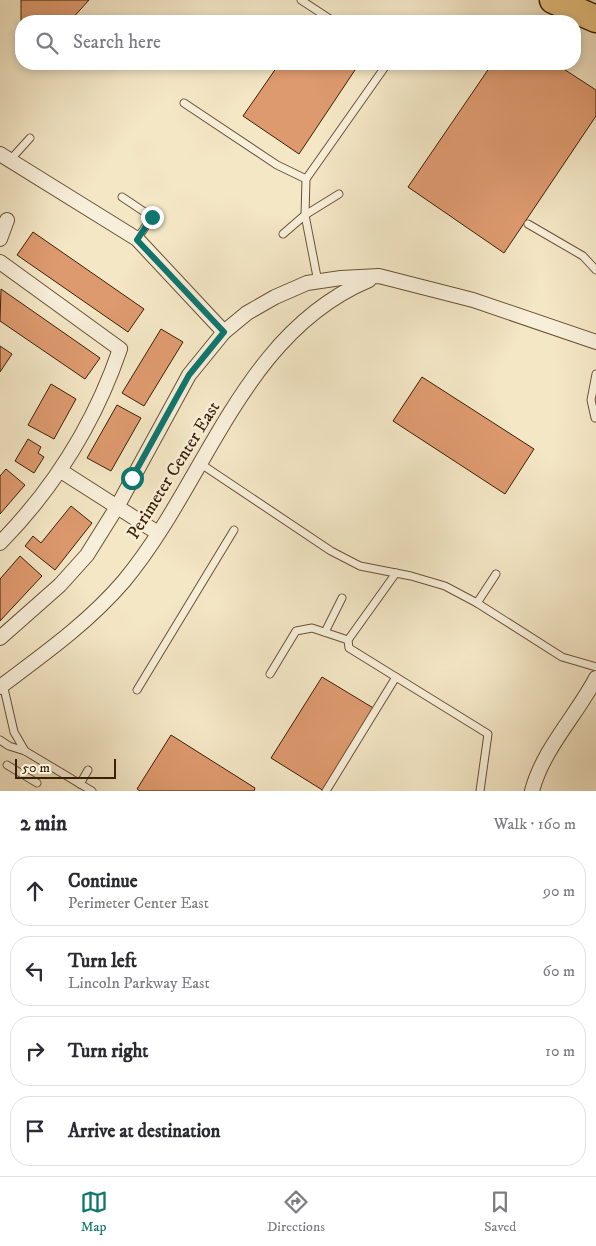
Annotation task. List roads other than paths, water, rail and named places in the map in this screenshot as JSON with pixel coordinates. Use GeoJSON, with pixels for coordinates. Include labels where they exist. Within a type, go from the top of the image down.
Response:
{"type":"FeatureCollection","features":[{"type":"Feature","properties":{"kind":"highway"},"geometry":{"type":"LineString","coordinates":[[553,0],[596,19]]}},
{"type":"Feature","properties":{"kind":"street"},"geometry":{"type":"LineString","coordinates":[[5,156],[137,240],[224,332]]}},
{"type":"Feature","properties":{"kind":"street"},"geometry":{"type":"LineString","coordinates":[[0,239],[8,220]]}},
{"type":"Feature","properties":{"kind":"street"},"geometry":{"type":"LineString","coordinates":[[0,262],[120,349],[107,386],[61,471],[0,543]]}},
{"type":"Feature","properties":{"kind":"street","name":"Perimeter Center East"},"geometry":{"type":"LineString","coordinates":[[2,686],[90,618],[124,580],[158,533],[234,407],[271,354],[308,316],[347,289],[379,276]]}},
{"type":"Feature","properties":{"kind":"street","name":"Perimeter Center East"},"geometry":{"type":"LineString","coordinates":[[0,638],[60,585],[87,555],[117,507],[189,375],[224,332],[247,313],[275,297],[307,283],[379,276],[473,300],[596,342]]}},
{"type":"Feature","properties":{"kind":"street"},"geometry":{"type":"LineString","coordinates":[[61,471],[158,533]]}},
{"type":"Feature","properties":{"kind":"street"},"geometry":{"type":"LineString","coordinates":[[532,791],[545,759],[596,678]]}},
{"type":"Feature","properties":{"kind":"lane"},"geometry":{"type":"LineString","coordinates":[[301,0],[324,15]]}},
{"type":"Feature","properties":{"kind":"lane"},"geometry":{"type":"LineString","coordinates":[[318,282],[305,215],[306,179],[383,70]]}},
{"type":"Feature","properties":{"kind":"lane"},"geometry":{"type":"LineString","coordinates":[[184,103],[277,165],[306,179]]}},
{"type":"Feature","properties":{"kind":"lane"},"geometry":{"type":"LineString","coordinates":[[5,156],[30,138]]}},
{"type":"Feature","properties":{"kind":"lane"},"geometry":{"type":"LineString","coordinates":[[283,234],[305,215],[339,194]]}},
{"type":"Feature","properties":{"kind":"lane"},"geometry":{"type":"LineString","coordinates":[[122,197],[152,217],[137,240]]}},
{"type":"Feature","properties":{"kind":"lane"},"geometry":{"type":"LineString","coordinates":[[528,224],[582,256],[596,270]]}},
{"type":"Feature","properties":{"kind":"lane"},"geometry":{"type":"LineString","coordinates":[[596,374],[591,400],[596,418]]}},
{"type":"Feature","properties":{"kind":"lane"},"geometry":{"type":"LineString","coordinates":[[201,464],[331,551],[360,566],[445,586],[477,603],[562,657],[596,667]]}},
{"type":"Feature","properties":{"kind":"lane"},"geometry":{"type":"LineString","coordinates":[[137,690],[234,530]]}},
{"type":"Feature","properties":{"kind":"lane"},"geometry":{"type":"LineString","coordinates":[[396,573],[348,640],[349,648],[488,734],[480,791]]}},
{"type":"Feature","properties":{"kind":"lane"},"geometry":{"type":"LineString","coordinates":[[477,603],[496,574]]}},
{"type":"Feature","properties":{"kind":"lane"},"geometry":{"type":"LineString","coordinates":[[325,632],[342,598]]}},
{"type":"Feature","properties":{"kind":"lane"},"geometry":{"type":"LineString","coordinates":[[270,674],[296,631],[312,628],[348,640]]}},
{"type":"Feature","properties":{"kind":"lane"},"geometry":{"type":"LineString","coordinates":[[326,791],[396,677]]}},
{"type":"Feature","properties":{"kind":"lane"},"geometry":{"type":"LineString","coordinates":[[2,686],[14,732],[25,751]]}},
{"type":"Feature","properties":{"kind":"lane"},"geometry":{"type":"LineString","coordinates":[[0,740],[9,746],[25,751],[92,791]]}},
{"type":"Feature","properties":{"kind":"lane"},"geometry":{"type":"LineString","coordinates":[[7,765],[37,782]]}},
{"type":"Feature","properties":{"kind":"lane"},"geometry":{"type":"LineString","coordinates":[[80,784],[88,770]]}}]}
